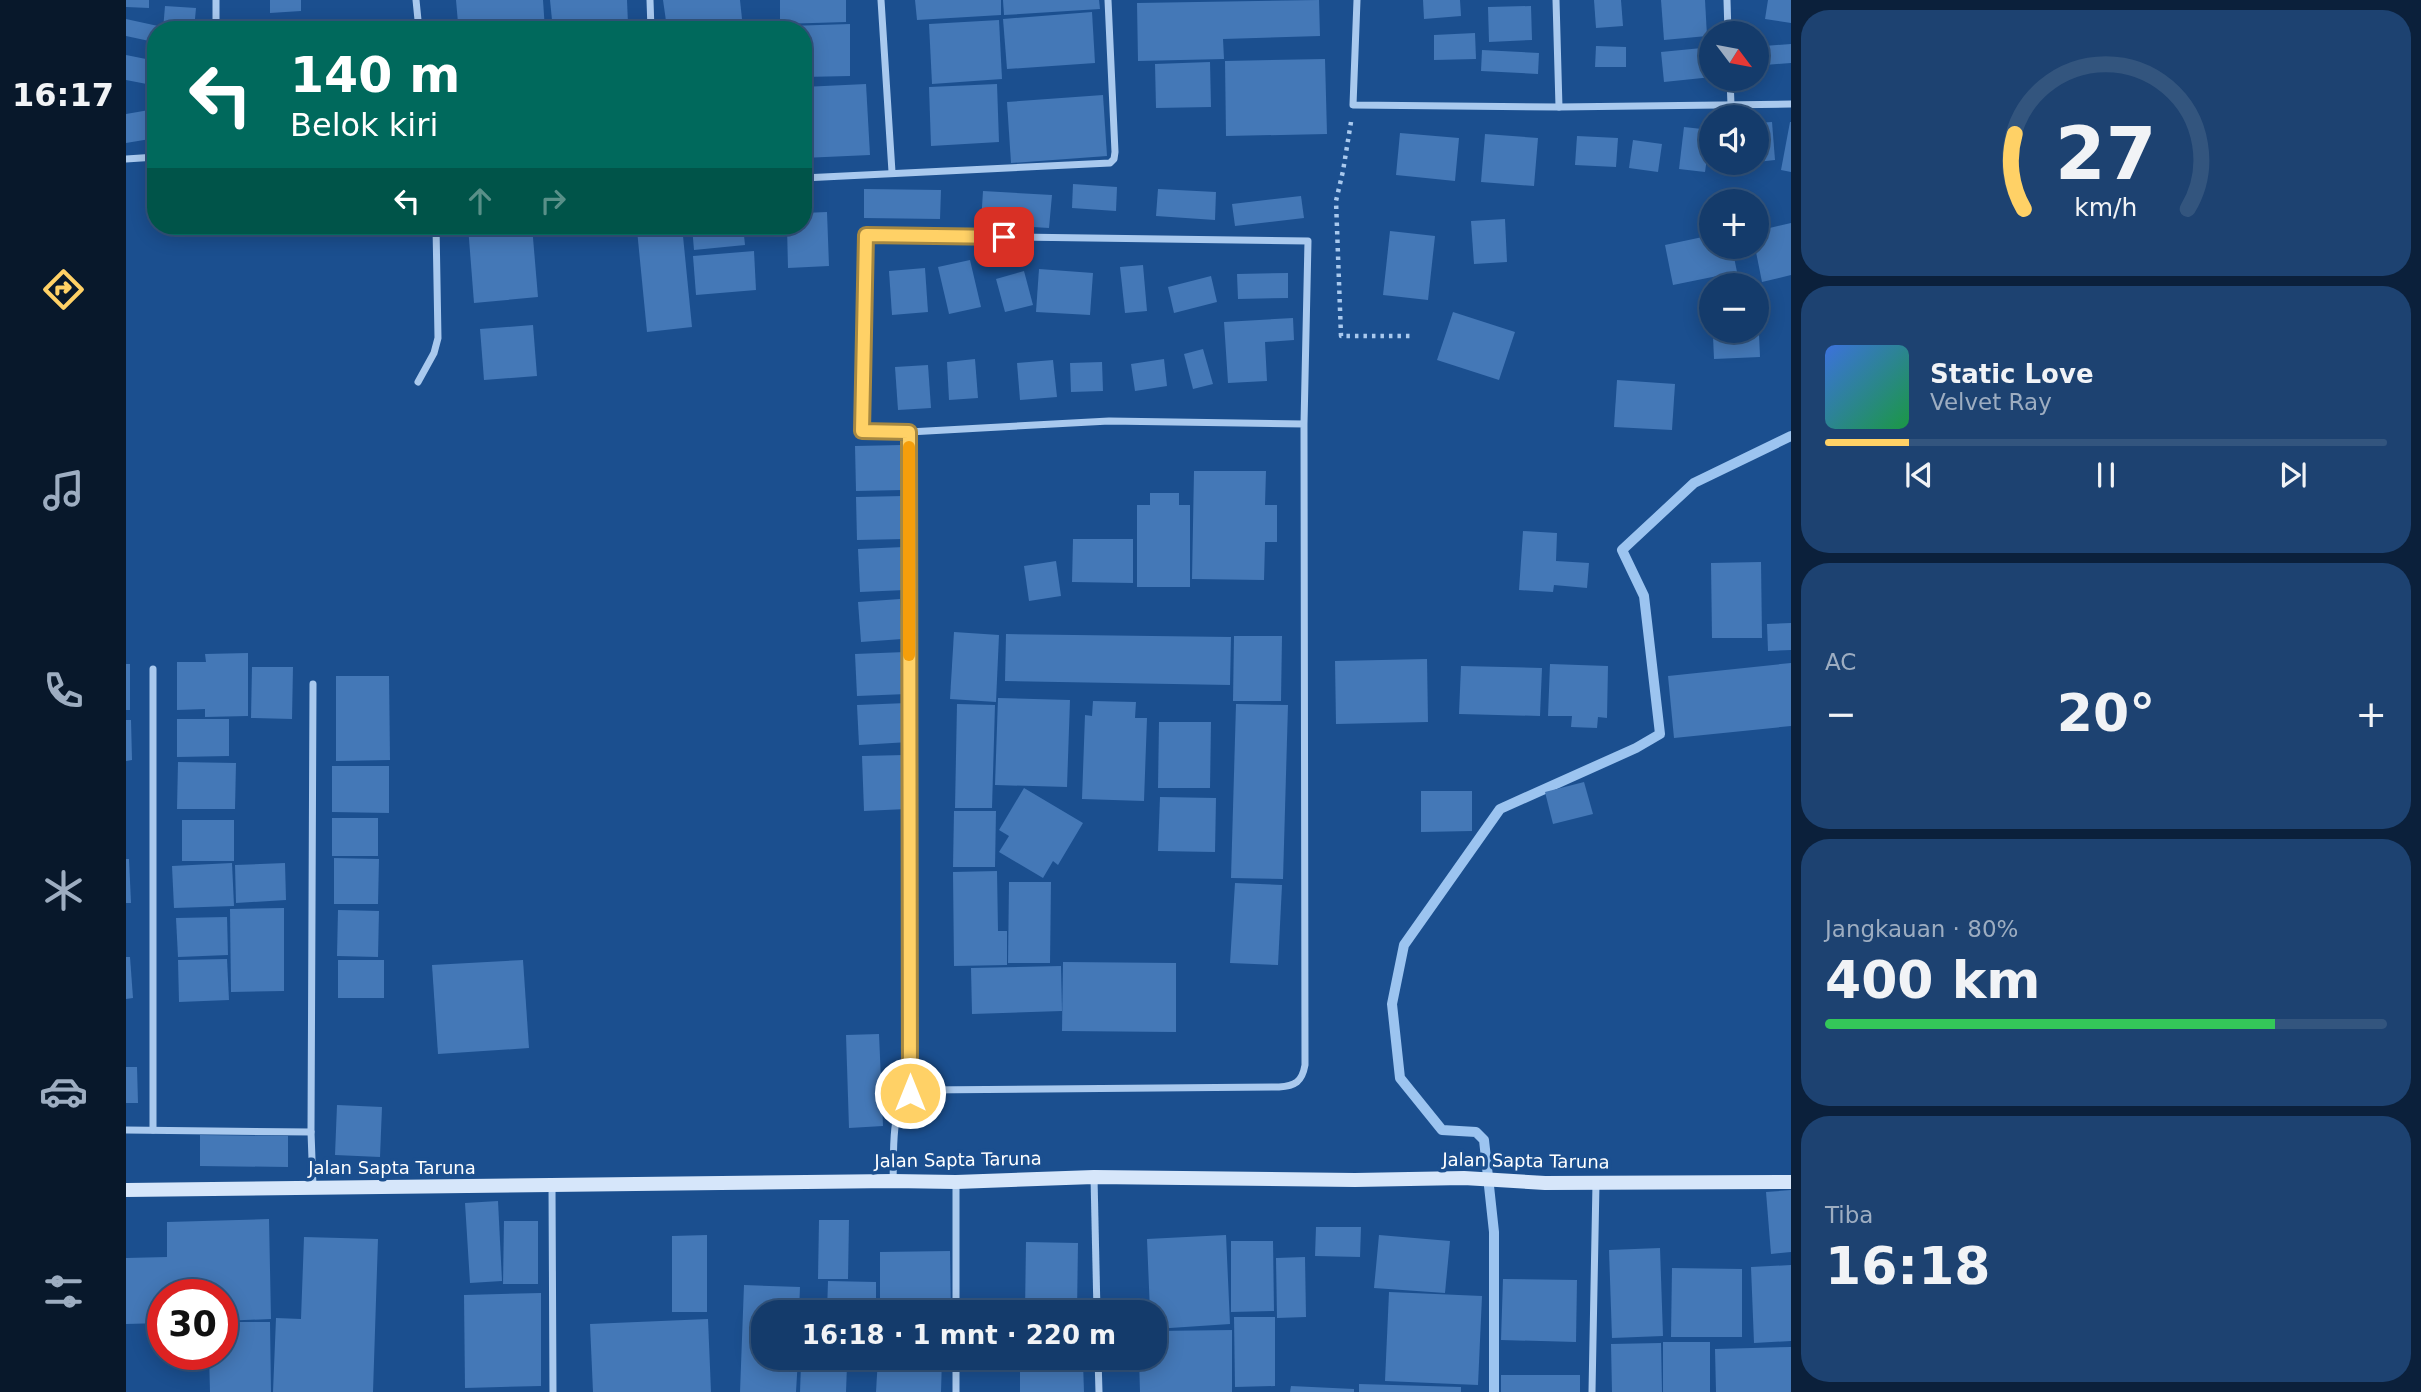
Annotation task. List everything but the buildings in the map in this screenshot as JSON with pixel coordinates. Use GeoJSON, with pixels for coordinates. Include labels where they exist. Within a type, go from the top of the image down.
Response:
{"type":"FeatureCollection","features":[{"type":"Feature","properties":{"kind":"street"},"geometry":{"type":"LineString","coordinates":[[216,0],[216,21]]}},
{"type":"Feature","properties":{"kind":"street"},"geometry":{"type":"LineString","coordinates":[[416,0],[418,21]]}},
{"type":"Feature","properties":{"kind":"street"},"geometry":{"type":"LineString","coordinates":[[650,0],[651,21]]}},
{"type":"Feature","properties":{"kind":"street"},"geometry":{"type":"LineString","coordinates":[[881,0],[892,172]]}},
{"type":"Feature","properties":{"kind":"street"},"geometry":{"type":"LineString","coordinates":[[812,177],[1110,163],[1115,152],[1108,0]]}},
{"type":"Feature","properties":{"kind":"street"},"geometry":{"type":"LineString","coordinates":[[1357,0],[1353,105],[1699,105]]}},
{"type":"Feature","properties":{"kind":"street"},"geometry":{"type":"LineString","coordinates":[[1556,0],[1559,107]]}},
{"type":"Feature","properties":{"kind":"street"},"geometry":{"type":"LineString","coordinates":[[1727,0],[1728,21]]}},
{"type":"Feature","properties":{"kind":"street"},"geometry":{"type":"LineString","coordinates":[[1730,91],[1731,105],[1791,104]]}},
{"type":"Feature","properties":{"kind":"street"},"geometry":{"type":"LineString","coordinates":[[126,159],[147,158]]}},
{"type":"Feature","properties":{"kind":"street"},"geometry":{"type":"LineString","coordinates":[[418,382],[434,353],[438,338],[436,235]]}},
{"type":"Feature","properties":{"kind":"street"},"geometry":{"type":"LineString","coordinates":[[893,1181],[896,1116],[902,1100],[910,1093],[924,1090],[1279,1087],[1294,1086],[1300,1081],[1305,1065],[1304,424],[1308,241],[866,235],[862,431],[909,432],[1109,421],[1304,424]]}},
{"type":"Feature","properties":{"kind":"street"},"geometry":{"type":"LineString","coordinates":[[909,432],[910,1093]]}},
{"type":"Feature","properties":{"kind":"street"},"geometry":{"type":"LineString","coordinates":[[153,669],[153,1130]]}},
{"type":"Feature","properties":{"kind":"street"},"geometry":{"type":"LineString","coordinates":[[313,684],[313,1188]]}},
{"type":"Feature","properties":{"kind":"street"},"geometry":{"type":"LineString","coordinates":[[126,1130],[312,1132]]}},
{"type":"Feature","properties":{"kind":"street"},"geometry":{"type":"LineString","coordinates":[[1094,1177],[1097,1300]]}},
{"type":"Feature","properties":{"kind":"street","name":"Jalan Sapta Taruna"},"geometry":{"type":"LineString","coordinates":[[126,1190],[956,1182],[1094,1177],[1354,1181],[1464,1178],[1545,1183],[1791,1182]]}},
{"type":"Feature","properties":{"kind":"street"},"geometry":{"type":"LineString","coordinates":[[956,1182],[956,1300]]}},
{"type":"Feature","properties":{"kind":"street"},"geometry":{"type":"LineString","coordinates":[[1592,1392],[1596,1183]]}},
{"type":"Feature","properties":{"kind":"street"},"geometry":{"type":"LineString","coordinates":[[552,1186],[553,1392]]}},
{"type":"Feature","properties":{"kind":"street"},"geometry":{"type":"LineString","coordinates":[[956,1370],[956,1392]]}},
{"type":"Feature","properties":{"kind":"street"},"geometry":{"type":"LineString","coordinates":[[1098,1370],[1099,1392]]}},
{"type":"Feature","properties":{"kind":"path"},"geometry":{"type":"LineString","coordinates":[[1353,105],[1336,201],[1341,336],[1411,336]]}},
{"type":"Feature","properties":{"kind":"waterway"},"geometry":{"type":"LineString","coordinates":[[1494,1392],[1494,1232],[1484,1140],[1476,1132],[1442,1130],[1400,1078],[1392,1004],[1404,945],[1500,809],[1636,748],[1660,734],[1644,596],[1622,550],[1694,483],[1791,436]]}},
{"type":"Feature","properties":{"kind":"slow traffic"},"geometry":{"type":"LineString","coordinates":[[909,447],[909,655]]}},
{"type":"Feature","properties":{"kind":"route"},"geometry":{"type":"LineString","coordinates":[[910,1093],[909,432],[862,431],[866,235],[1004,237]]}}]}
